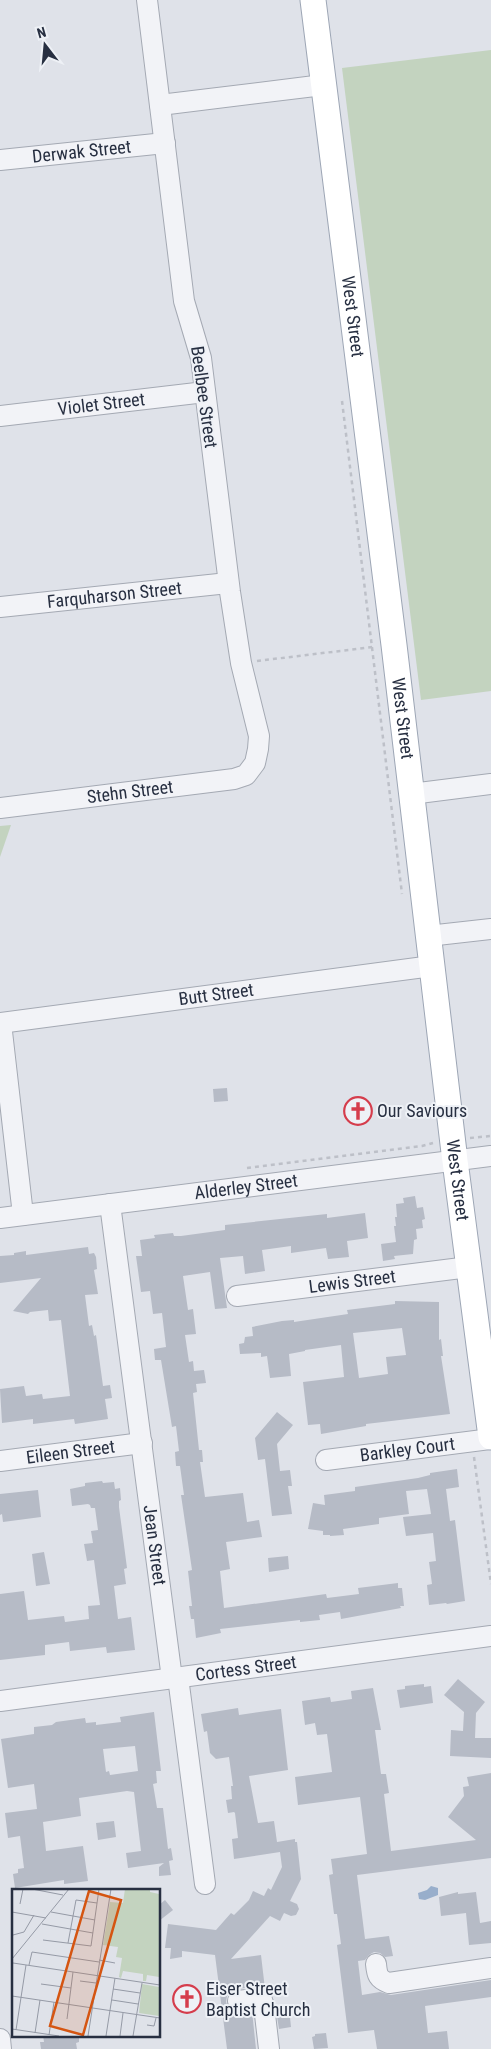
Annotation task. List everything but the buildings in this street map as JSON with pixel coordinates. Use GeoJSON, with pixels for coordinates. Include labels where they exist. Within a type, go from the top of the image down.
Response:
{"type":"FeatureCollection","features":[{"type":"Feature","properties":{"kind":"main road","name":"West Street"},"geometry":{"type":"LineString","coordinates":[[313,0],[383,646],[411,794],[455,1161],[491,1438]]}},
{"type":"Feature","properties":{"kind":"street","name":"Beelbee Street"},"geometry":{"type":"LineString","coordinates":[[147,0],[184,301],[201,358],[228,583],[240,663],[258,736],[255,764]]}},
{"type":"Feature","properties":{"kind":"street"},"geometry":{"type":"LineString","coordinates":[[160,106],[323,85]]}},
{"type":"Feature","properties":{"kind":"street","name":"Derwak Street"},"geometry":{"type":"LineString","coordinates":[[0,160],[165,143]]}},
{"type":"Feature","properties":{"kind":"street","name":"Violet Street"},"geometry":{"type":"LineString","coordinates":[[0,416],[205,392]]}},
{"type":"Feature","properties":{"kind":"street","name":"Farquharson Street"},"geometry":{"type":"LineString","coordinates":[[0,607],[228,583]]}},
{"type":"Feature","properties":{"kind":"street","name":"Stehn Street"},"geometry":{"type":"LineString","coordinates":[[0,808],[234,779],[246,775],[255,764]]}},
{"type":"Feature","properties":{"kind":"street"},"geometry":{"type":"LineString","coordinates":[[411,794],[491,784]]}},
{"type":"Feature","properties":{"kind":"street"},"geometry":{"type":"LineString","coordinates":[[428,936],[491,929]]}},
{"type":"Feature","properties":{"kind":"street","name":"Butt Street"},"geometry":{"type":"LineString","coordinates":[[0,1023],[432,966]]}},
{"type":"Feature","properties":{"kind":"street"},"geometry":{"type":"LineString","coordinates":[[0,1023],[23,1215]]}},
{"type":"Feature","properties":{"kind":"street","name":"Alderley Street"},"geometry":{"type":"LineString","coordinates":[[0,1218],[491,1156]]}},
{"type":"Feature","properties":{"kind":"street","name":"Jean Street"},"geometry":{"type":"LineString","coordinates":[[110,1204],[171,1671],[179,1685],[205,1884]]}},
{"type":"Feature","properties":{"kind":"street","name":"Lewis Street"},"geometry":{"type":"LineString","coordinates":[[237,1296],[469,1267]]}},
{"type":"Feature","properties":{"kind":"street","name":"Barkley Court"},"geometry":{"type":"LineString","coordinates":[[326,1460],[491,1438]]}},
{"type":"Feature","properties":{"kind":"street","name":"Eileen Street"},"geometry":{"type":"LineString","coordinates":[[0,1461],[142,1442]]}},
{"type":"Feature","properties":{"kind":"street","name":"Cortess Street"},"geometry":{"type":"LineString","coordinates":[[0,1701],[491,1636]]}},
{"type":"Feature","properties":{"kind":"street"},"geometry":{"type":"LineString","coordinates":[[376,1964],[377,1976],[382,1981],[389,1982],[491,1968]]}},
{"type":"Feature","properties":{"kind":"street"},"geometry":{"type":"LineString","coordinates":[[238,2001],[262,2000],[269,2049]]}},
{"type":"Feature","properties":{"kind":"street"},"geometry":{"type":"LineString","coordinates":[[0,2039],[1,2049]]}},
{"type":"Feature","properties":{"kind":"path"},"geometry":{"type":"LineString","coordinates":[[342,400],[383,646],[403,900]]}},
{"type":"Feature","properties":{"kind":"path"},"geometry":{"type":"LineString","coordinates":[[240,663],[383,646]]}},
{"type":"Feature","properties":{"kind":"path"},"geometry":{"type":"LineString","coordinates":[[470,1139],[491,1136]]}},
{"type":"Feature","properties":{"kind":"green space"},"geometry":{"type":"Polygon","coordinates":[[[491,50],[491,691],[421,700],[342,68],[491,50]]]}},
{"type":"Feature","properties":{"kind":"green space"},"geometry":{"type":"Polygon","coordinates":[[[11,825],[0,857],[0,826],[11,825]]]}},
{"type":"Feature","properties":{"kind":"water"},"geometry":{"type":"Polygon","coordinates":[[[431,1886],[438,1888],[438,1895],[425,1900],[419,1899],[418,1893],[427,1890],[431,1886]]]}},
{"type":"Feature","properties":{"kind":"place","name":"Our Saviours"},"geometry":{"type":"Point","coordinates":[358,1111]}},
{"type":"Feature","properties":{"kind":"place","name":"Eiser Street Baptist Church"},"geometry":{"type":"Point","coordinates":[187,1999]}}]}
